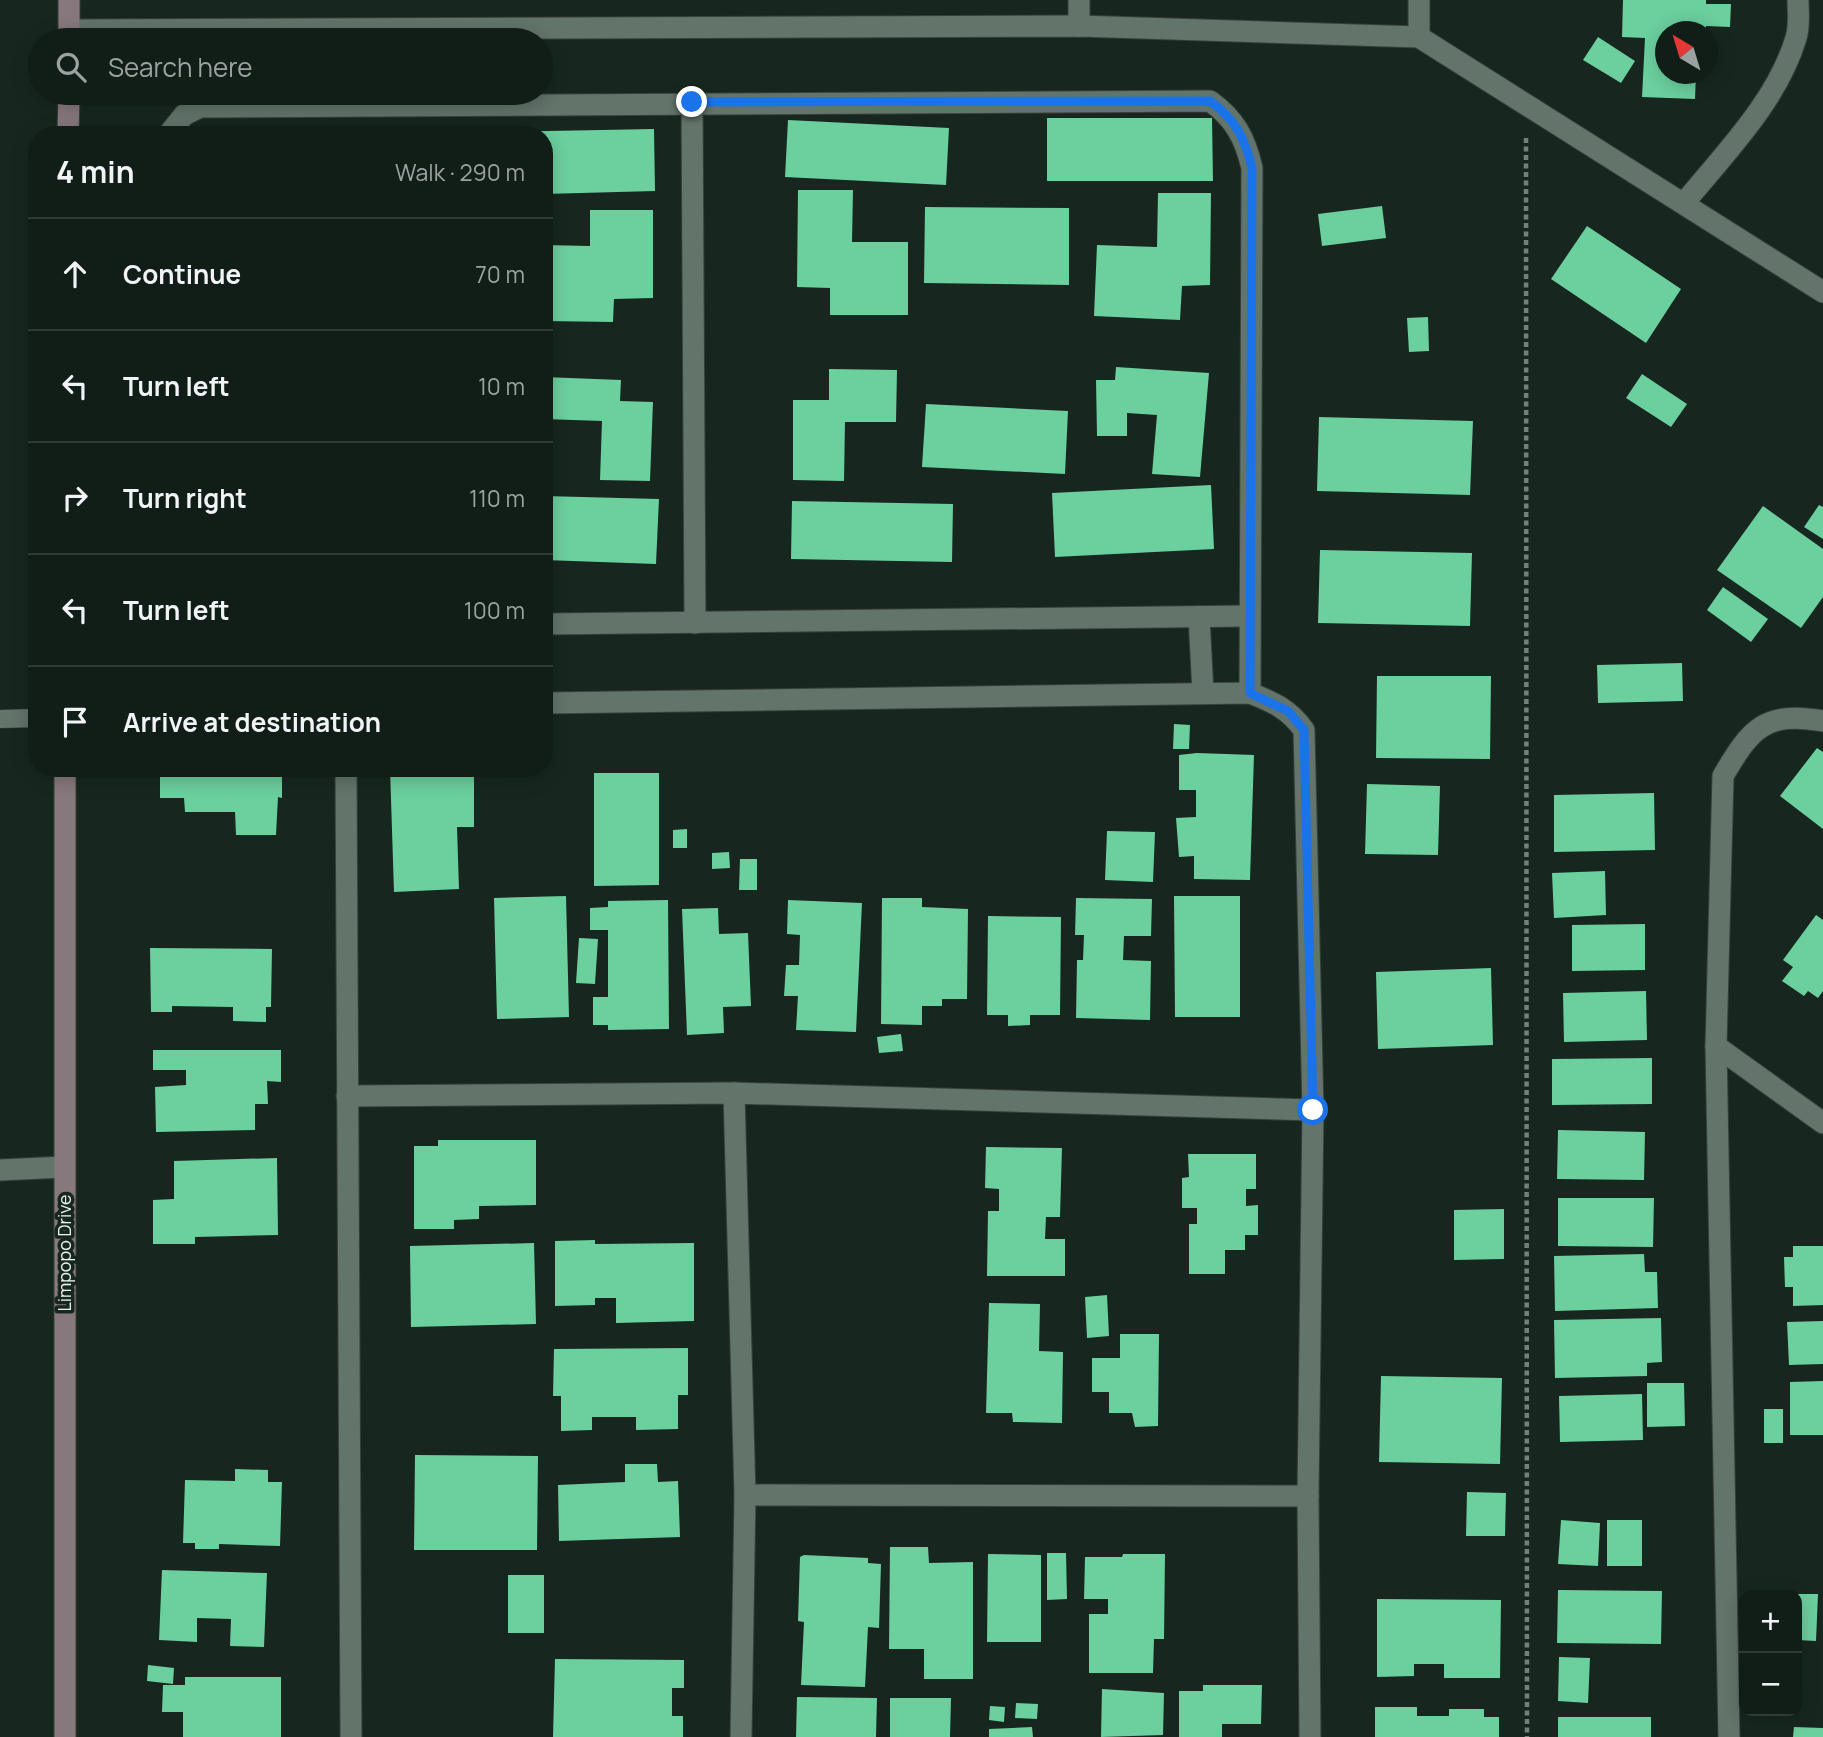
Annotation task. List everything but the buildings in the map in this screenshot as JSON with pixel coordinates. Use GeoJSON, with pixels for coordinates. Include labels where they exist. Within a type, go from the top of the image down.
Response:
{"type":"FeatureCollection","features":[{"type":"Feature","properties":{"kind":"street"},"geometry":{"type":"LineString","coordinates":[[69,0],[69,28]]}},
{"type":"Feature","properties":{"kind":"street"},"geometry":{"type":"LineString","coordinates":[[1079,0],[1079,26]]}},
{"type":"Feature","properties":{"kind":"street"},"geometry":{"type":"LineString","coordinates":[[1419,0],[1419,37]]}},
{"type":"Feature","properties":{"kind":"street"},"geometry":{"type":"LineString","coordinates":[[1685,202],[1757,114],[1781,75],[1797,35],[1798,0]]}},
{"type":"Feature","properties":{"kind":"street"},"geometry":{"type":"LineString","coordinates":[[553,31],[1079,26],[1419,37],[1685,202],[1823,292]]}},
{"type":"Feature","properties":{"kind":"street"},"geometry":{"type":"LineString","coordinates":[[553,103],[1210,101],[1224,111],[1244,136],[1252,168],[1250,693]]}},
{"type":"Feature","properties":{"kind":"street"},"geometry":{"type":"LineString","coordinates":[[692,102],[695,623]]}},
{"type":"Feature","properties":{"kind":"street"},"geometry":{"type":"LineString","coordinates":[[68,126],[69,105]]}},
{"type":"Feature","properties":{"kind":"street"},"geometry":{"type":"LineString","coordinates":[[175,126],[184,115],[200,107],[397,105]]}},
{"type":"Feature","properties":{"kind":"street"},"geometry":{"type":"LineString","coordinates":[[553,624],[1249,616]]}},
{"type":"Feature","properties":{"kind":"street"},"geometry":{"type":"LineString","coordinates":[[1199,617],[1203,693]]}},
{"type":"Feature","properties":{"kind":"street"},"geometry":{"type":"LineString","coordinates":[[553,703],[1250,693],[1288,711],[1304,730],[1313,1110],[1308,1496],[1310,1737]]}},
{"type":"Feature","properties":{"kind":"street"},"geometry":{"type":"LineString","coordinates":[[1729,1737],[1716,1046],[1723,776],[1742,742],[1765,721],[1795,716],[1823,721]]}},
{"type":"Feature","properties":{"kind":"street","name":"Limpopo Drive"},"geometry":{"type":"LineString","coordinates":[[65,777],[65,1737]]}},
{"type":"Feature","properties":{"kind":"street"},"geometry":{"type":"LineString","coordinates":[[346,777],[351,1737]]}},
{"type":"Feature","properties":{"kind":"street"},"geometry":{"type":"LineString","coordinates":[[1716,1046],[1823,1123]]}},
{"type":"Feature","properties":{"kind":"street"},"geometry":{"type":"LineString","coordinates":[[347,1096],[734,1093],[1313,1110]]}},
{"type":"Feature","properties":{"kind":"street"},"geometry":{"type":"LineString","coordinates":[[734,1093],[745,1495],[741,1737]]}},
{"type":"Feature","properties":{"kind":"street"},"geometry":{"type":"LineString","coordinates":[[0,1170],[64,1167]]}},
{"type":"Feature","properties":{"kind":"street"},"geometry":{"type":"LineString","coordinates":[[745,1495],[1308,1496]]}},
{"type":"Feature","properties":{"kind":"lane"},"geometry":{"type":"LineString","coordinates":[[0,719],[28,718]]}},
{"type":"Feature","properties":{"kind":"path"},"geometry":{"type":"LineString","coordinates":[[1526,103],[1527,1737]]}},
{"type":"Feature","properties":{"kind":"route"},"geometry":{"type":"LineString","coordinates":[[692,102],[1210,101],[1224,111],[1244,136],[1252,168],[1250,693],[1288,711],[1304,730],[1313,1110]]}}]}
